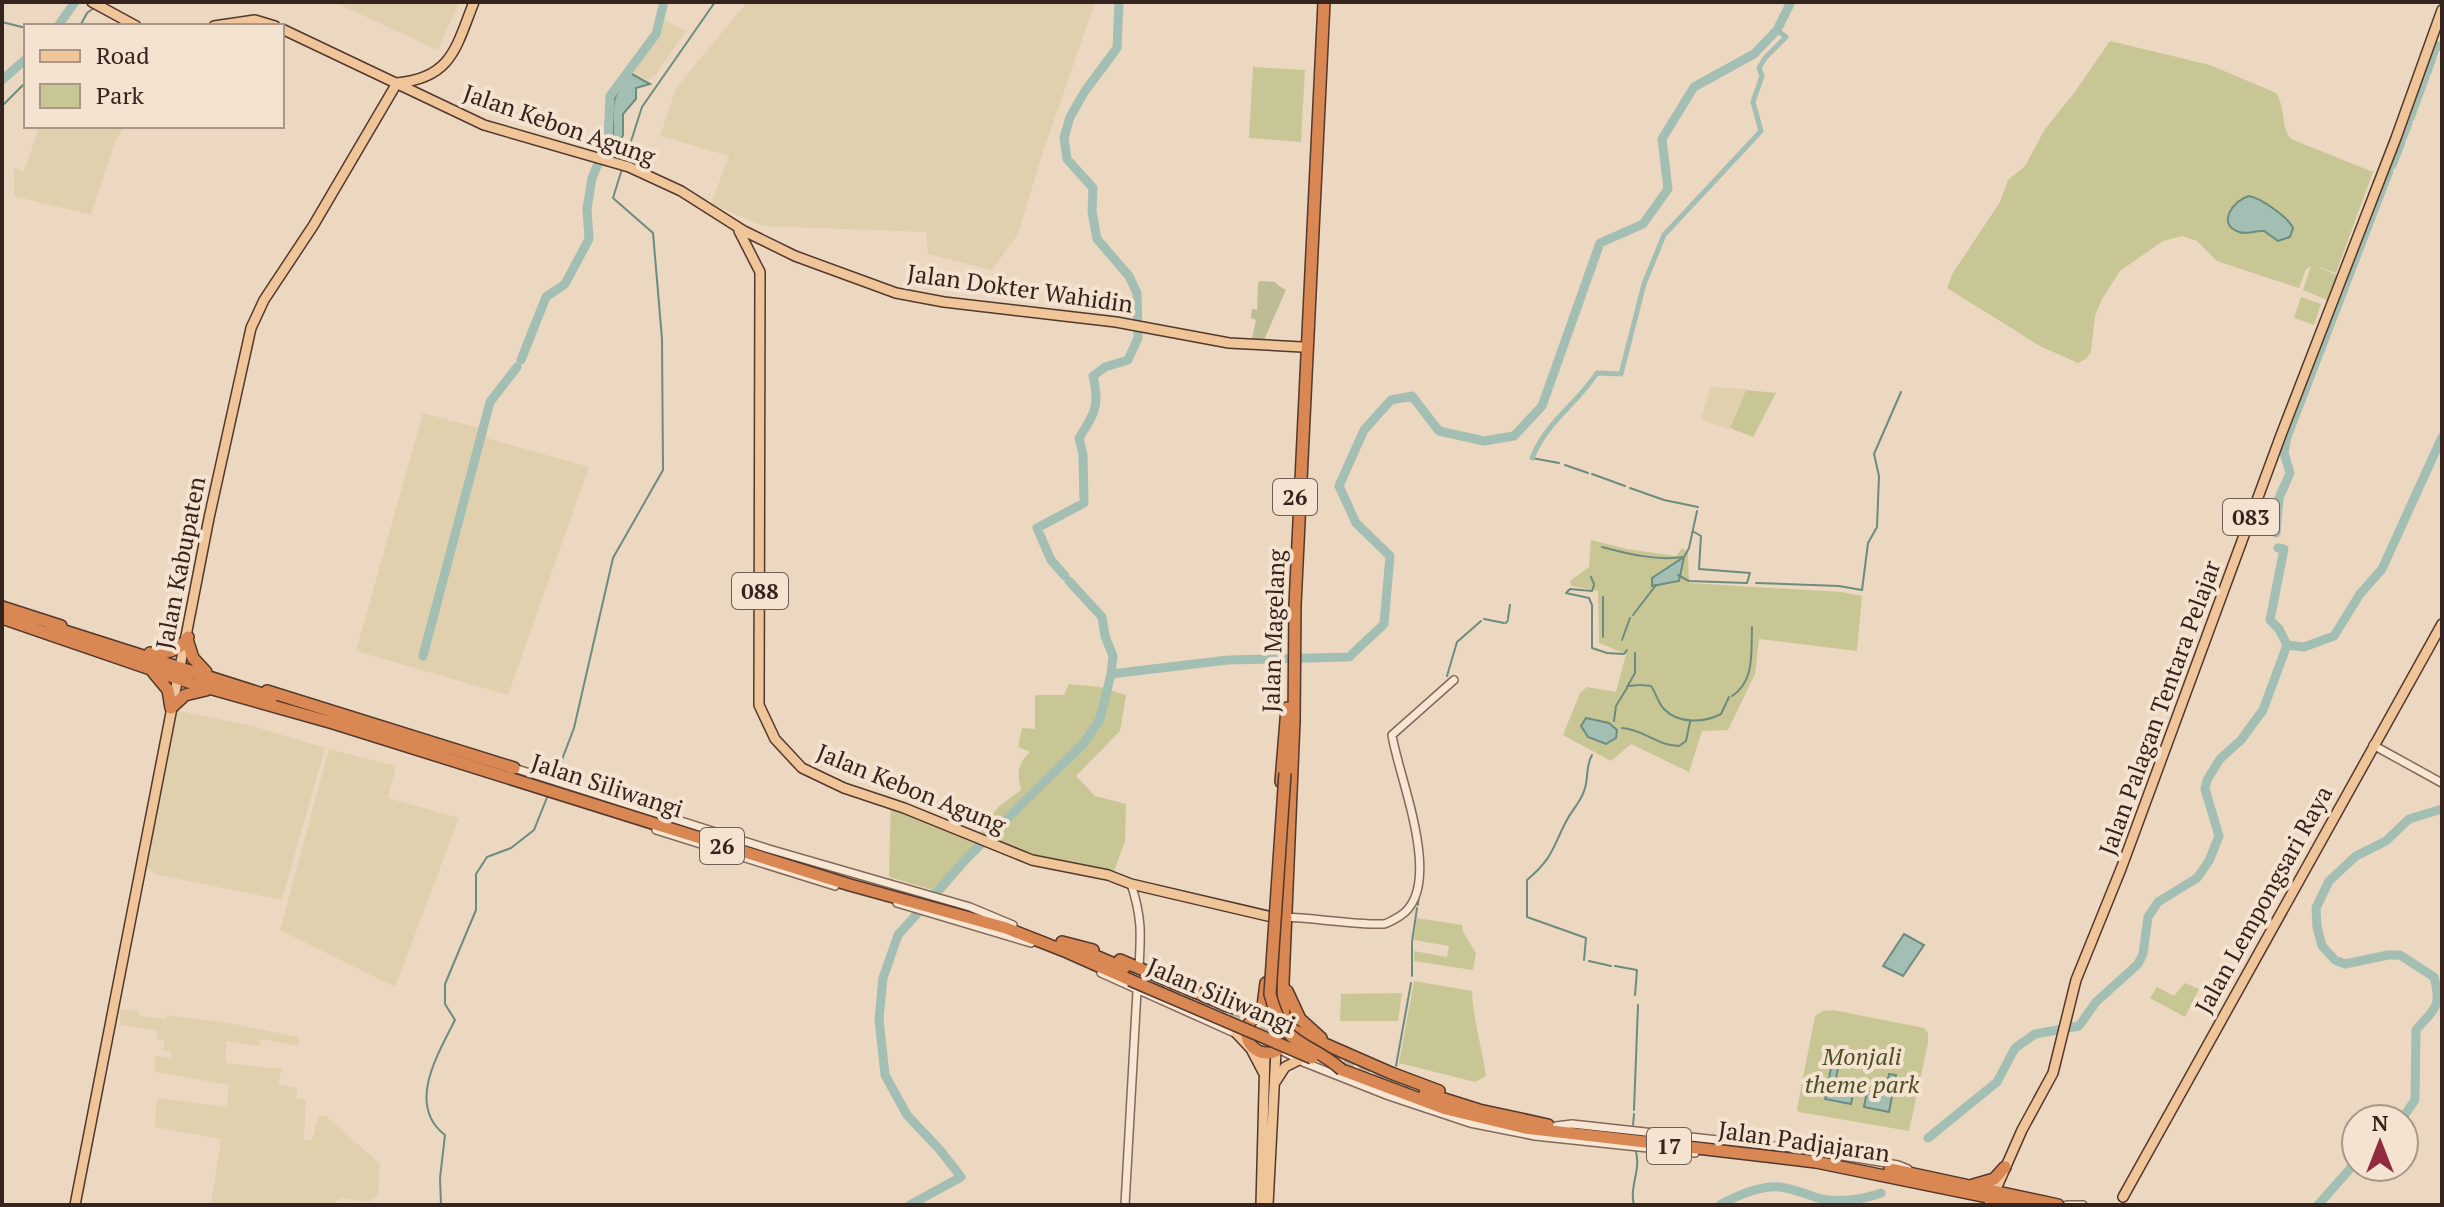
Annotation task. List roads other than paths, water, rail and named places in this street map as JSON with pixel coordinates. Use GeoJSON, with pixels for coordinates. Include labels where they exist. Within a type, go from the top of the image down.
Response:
{"type":"FeatureCollection","features":[{"type":"Feature","properties":{"kind":"highway","name":"Jalan Magelang"},"geometry":{"type":"LineString","coordinates":[[1290,646],[1321,2]]}},
{"type":"Feature","properties":{"kind":"highway","name":"Jalan Magelang"},"geometry":{"type":"LineString","coordinates":[[1285,1024],[1283,983],[1290,646],[1311,210]]}},
{"type":"Feature","properties":{"kind":"highway","name":"Jalan Siliwangi"},"geometry":{"type":"LineString","coordinates":[[2,609],[142,667],[222,680],[233,691]]}},
{"type":"Feature","properties":{"kind":"highway","name":"Jalan Siliwangi"},"geometry":{"type":"LineString","coordinates":[[2,620],[78,640],[114,645],[233,691],[512,775],[853,885],[1013,925],[1124,968]]}},
{"type":"Feature","properties":{"kind":"highway"},"geometry":{"type":"LineString","coordinates":[[114,645],[165,653],[182,645],[187,638]]}},
{"type":"Feature","properties":{"kind":"highway"},"geometry":{"type":"LineString","coordinates":[[187,638],[199,666],[222,680]]}},
{"type":"Feature","properties":{"kind":"highway"},"geometry":{"type":"LineString","coordinates":[[142,667],[158,676],[166,686],[172,708]]}},
{"type":"Feature","properties":{"kind":"highway","name":"Jalan Magelang"},"geometry":{"type":"LineString","coordinates":[[1260,1014],[1272,917],[1290,671]]}},
{"type":"Feature","properties":{"kind":"highway"},"geometry":{"type":"LineString","coordinates":[[172,708],[181,697],[192,692],[233,691],[512,775]]}},
{"type":"Feature","properties":{"kind":"highway"},"geometry":{"type":"LineString","coordinates":[[1287,719],[1270,994],[1287,1034],[1342,1070]]}},
{"type":"Feature","properties":{"kind":"highway","name":"Jalan Siliwangi"},"geometry":{"type":"LineString","coordinates":[[949,910],[1034,939],[1342,1070]]}},
{"type":"Feature","properties":{"kind":"highway","name":"26"},"geometry":{"type":"LineString","coordinates":[[1062,942],[1081,945],[1139,967],[1234,1008],[1274,1014],[1285,1024],[1285,1041],[1273,1051]]}},
{"type":"Feature","properties":{"kind":"highway"},"geometry":{"type":"LineString","coordinates":[[1284,967],[1286,988],[1296,1013],[1334,1048]]}},
{"type":"Feature","properties":{"kind":"highway"},"geometry":{"type":"LineString","coordinates":[[1266,983],[1283,983]]}},
{"type":"Feature","properties":{"kind":"highway"},"geometry":{"type":"LineString","coordinates":[[1234,1008],[1254,1007],[1264,997]]}},
{"type":"Feature","properties":{"kind":"highway","name":"26"},"geometry":{"type":"LineString","coordinates":[[1248,1039],[1249,1025],[1260,1014]]}},
{"type":"Feature","properties":{"kind":"highway","name":"17"},"geometry":{"type":"LineString","coordinates":[[1285,1024],[1391,1073],[1461,1098],[1470,1107]]}},
{"type":"Feature","properties":{"kind":"highway"},"geometry":{"type":"LineString","coordinates":[[1248,1039],[1254,1049],[1273,1051]]}},
{"type":"Feature","properties":{"kind":"highway","name":"Jalan Padjajaran"},"geometry":{"type":"LineString","coordinates":[[1342,1070],[1446,1109],[1542,1131],[1911,1177]]}},
{"type":"Feature","properties":{"kind":"highway","name":"Jalan Padjajaran"},"geometry":{"type":"LineString","coordinates":[[1409,1088],[1470,1107],[1556,1126],[1808,1154],[1970,1190],[1989,1200],[2058,1205]]}},
{"type":"Feature","properties":{"kind":"highway"},"geometry":{"type":"LineString","coordinates":[[1970,1190],[1988,1182],[2005,1167]]}},
{"type":"Feature","properties":{"kind":"highway"},"geometry":{"type":"LineString","coordinates":[[2005,1167],[2005,1181],[2016,1202]]}},
{"type":"Feature","properties":{"kind":"highway"},"geometry":{"type":"LineString","coordinates":[[1970,1190],[1989,1200]]}},
{"type":"Feature","properties":{"kind":"main road"},"geometry":{"type":"LineString","coordinates":[[397,83],[426,77],[445,65],[474,2]]}},
{"type":"Feature","properties":{"kind":"main road"},"geometry":{"type":"LineString","coordinates":[[97,5],[132,24]]}},
{"type":"Feature","properties":{"kind":"main road","name":"Jalan Palagan Tentara Pelajar"},"geometry":{"type":"LineString","coordinates":[[1989,1200],[2053,1073],[2076,980],[2109,903],[2442,10]]}},
{"type":"Feature","properties":{"kind":"main road"},"geometry":{"type":"LineString","coordinates":[[228,24],[255,20],[268,24]]}},
{"type":"Feature","properties":{"kind":"main road","name":"Jalan Kebon Agung"},"geometry":{"type":"LineString","coordinates":[[284,30],[484,125],[624,165],[681,191],[744,231]]}},
{"type":"Feature","properties":{"kind":"main road","name":"Jalan Kabupaten"},"geometry":{"type":"LineString","coordinates":[[75,1205],[210,513],[251,328],[264,300],[313,226],[397,83]]}},
{"type":"Feature","properties":{"kind":"main road","name":"Jalan Kebon Agung"},"geometry":{"type":"LineString","coordinates":[[734,224],[746,240],[759,268],[761,281],[758,366],[759,705],[775,739],[810,774],[996,846],[1043,862],[1108,875],[1131,884],[1272,917]]}},
{"type":"Feature","properties":{"kind":"main road","name":"Jalan Dokter Wahidin"},"geometry":{"type":"LineString","coordinates":[[744,231],[800,258],[912,297],[1116,322],[1229,343],[1302,347]]}},
{"type":"Feature","properties":{"kind":"main road","name":"Jalan Lempongsari Raya"},"geometry":{"type":"LineString","coordinates":[[2122,1201],[2442,624]]}},
{"type":"Feature","properties":{"kind":"main road"},"geometry":{"type":"LineString","coordinates":[[1235,1032],[1251,1049],[1265,1076]]}},
{"type":"Feature","properties":{"kind":"main road","name":"26"},"geometry":{"type":"LineString","coordinates":[[1261,1205],[1265,1076],[1273,1051]]}},
{"type":"Feature","properties":{"kind":"main road","name":"26"},"geometry":{"type":"LineString","coordinates":[[1268,1205],[1275,1085],[1273,1051]]}},
{"type":"Feature","properties":{"kind":"main road"},"geometry":{"type":"LineString","coordinates":[[1275,1085],[1285,1067],[1301,1061]]}},
{"type":"Feature","properties":{"kind":"street"},"geometry":{"type":"LineString","coordinates":[[1285,917],[1387,924],[1413,905],[1419,877],[1419,855],[1413,817],[1392,735],[1454,680]]}},
{"type":"Feature","properties":{"kind":"street"},"geometry":{"type":"LineString","coordinates":[[2373,745],[2442,783]]}},
{"type":"Feature","properties":{"kind":"street"},"geometry":{"type":"LineString","coordinates":[[1131,884],[1140,909],[1139,967]]}},
{"type":"Feature","properties":{"kind":"street"},"geometry":{"type":"LineString","coordinates":[[949,910],[1042,947],[1248,1039]]}},
{"type":"Feature","properties":{"kind":"street"},"geometry":{"type":"LineString","coordinates":[[1125,1205],[1137,991]]}},
{"type":"Feature","properties":{"kind":"street"},"geometry":{"type":"LineString","coordinates":[[1234,1008],[1242,1020],[1235,1032]]}},
{"type":"Feature","properties":{"kind":"street"},"geometry":{"type":"LineString","coordinates":[[1301,1061],[1302,1049],[1312,1039]]}},
{"type":"Feature","properties":{"kind":"street"},"geometry":{"type":"LineString","coordinates":[[1273,1051],[1429,1111],[1497,1130],[1576,1141],[1774,1159]]}},
{"type":"Feature","properties":{"kind":"street"},"geometry":{"type":"LineString","coordinates":[[2067,1205],[2083,1205]]}},
{"type":"Feature","properties":{"kind":"waterway"},"geometry":{"type":"LineString","coordinates":[[59,24],[75,2]]}},
{"type":"Feature","properties":{"kind":"waterway"},"geometry":{"type":"LineString","coordinates":[[521,360],[546,297],[565,284],[589,239],[587,209],[592,178],[608,140],[610,96],[656,34],[664,2]]}},
{"type":"Feature","properties":{"kind":"waterway"},"geometry":{"type":"LineString","coordinates":[[624,163],[642,107],[715,2]]}},
{"type":"Feature","properties":{"kind":"waterway"},"geometry":{"type":"LineString","coordinates":[[1065,576],[1051,560],[1037,528],[1084,503],[1083,455],[1079,438],[1095,409],[1093,376],[1105,367],[1128,360],[1138,338],[1137,293],[1129,276],[1097,239],[1092,212],[1093,188],[1067,159],[1064,138],[1070,117],[1085,91],[1117,48],[1119,2]]}},
{"type":"Feature","properties":{"kind":"waterway"},"geometry":{"type":"LineString","coordinates":[[910,1205],[961,1177],[907,1115],[885,1075],[879,1019],[883,978],[898,935],[967,858],[1084,743],[1100,719],[1111,674],[1228,660],[1349,657],[1384,624],[1390,556],[1356,523],[1339,486],[1364,430],[1391,400],[1412,396],[1439,431],[1484,441],[1514,436],[1542,406],[1600,243],[1643,224],[1668,189],[1662,139],[1694,87],[1754,54],[1777,30],[1791,2]]}},
{"type":"Feature","properties":{"kind":"waterway"},"geometry":{"type":"LineString","coordinates":[[81,24],[95,7]]}},
{"type":"Feature","properties":{"kind":"waterway"},"geometry":{"type":"LineString","coordinates":[[2,22],[24,28]]}},
{"type":"Feature","properties":{"kind":"waterway"},"geometry":{"type":"LineString","coordinates":[[1532,458],[1554,423],[1597,373],[1621,374],[1644,284],[1664,235],[1761,131],[1753,102],[1762,76],[1759,68],[1786,37],[1777,30]]}},
{"type":"Feature","properties":{"kind":"waterway"},"geometry":{"type":"LineString","coordinates":[[2427,72],[2436,45],[2442,47]]}},
{"type":"Feature","properties":{"kind":"waterway"},"geometry":{"type":"LineString","coordinates":[[2,80],[24,61]]}},
{"type":"Feature","properties":{"kind":"waterway"},"geometry":{"type":"LineString","coordinates":[[2410,118],[2425,77]]}},
{"type":"Feature","properties":{"kind":"waterway"},"geometry":{"type":"LineString","coordinates":[[2,106],[24,84]]}},
{"type":"Feature","properties":{"kind":"waterway"},"geometry":{"type":"LineString","coordinates":[[2402,138],[2408,123]]}},
{"type":"Feature","properties":{"kind":"waterway"},"geometry":{"type":"LineString","coordinates":[[2392,165],[2401,142]]}},
{"type":"Feature","properties":{"kind":"waterway"},"geometry":{"type":"LineString","coordinates":[[555,778],[574,728],[613,558],[663,470],[662,339],[653,233],[613,198],[622,169]]}},
{"type":"Feature","properties":{"kind":"waterway"},"geometry":{"type":"LineString","coordinates":[[2276,533],[2279,498],[2290,473],[2284,453],[2287,437],[2389,171]]}},
{"type":"Feature","properties":{"kind":"waterway"},"geometry":{"type":"LineString","coordinates":[[423,656],[490,402],[517,367]]}},
{"type":"Feature","properties":{"kind":"waterway"},"geometry":{"type":"LineString","coordinates":[[1756,583],[1839,586],[1862,590],[1868,543],[1877,527],[1879,476],[1874,454],[1901,392]]}},
{"type":"Feature","properties":{"kind":"waterway"},"geometry":{"type":"LineString","coordinates":[[2287,645],[2304,647],[2334,636],[2360,594],[2382,569],[2442,437]]}},
{"type":"Feature","properties":{"kind":"waterway"},"geometry":{"type":"LineString","coordinates":[[1532,458],[1559,463]]}},
{"type":"Feature","properties":{"kind":"waterway"},"geometry":{"type":"LineString","coordinates":[[1565,465],[1588,473]]}},
{"type":"Feature","properties":{"kind":"waterway"},"geometry":{"type":"LineString","coordinates":[[1592,474],[1625,486]]}},
{"type":"Feature","properties":{"kind":"waterway"},"geometry":{"type":"LineString","coordinates":[[1630,488],[1664,500],[1698,507]]}},
{"type":"Feature","properties":{"kind":"waterway"},"geometry":{"type":"LineString","coordinates":[[1602,547],[1653,557],[1684,557],[1697,511]]}},
{"type":"Feature","properties":{"kind":"waterway"},"geometry":{"type":"LineString","coordinates":[[1694,532],[1701,536],[1699,569],[1750,573],[1747,583]]}},
{"type":"Feature","properties":{"kind":"waterway"},"geometry":{"type":"LineString","coordinates":[[1928,1138],[1997,1082],[2015,1048],[2035,1034],[2079,1026],[2096,1002],[2138,964],[2143,954],[2148,917],[2158,902],[2197,878],[2209,861],[2219,836],[2205,789],[2207,780],[2220,759],[2241,740],[2263,710],[2287,645],[2270,620],[2284,549],[2278,548]]}},
{"type":"Feature","properties":{"kind":"waterway"},"geometry":{"type":"LineString","coordinates":[[1678,575],[1689,581],[1747,583]]}},
{"type":"Feature","properties":{"kind":"waterway"},"geometry":{"type":"LineString","coordinates":[[1591,577],[1594,584]]}},
{"type":"Feature","properties":{"kind":"waterway"},"geometry":{"type":"LineString","coordinates":[[1069,581],[1102,617],[1113,656],[1111,674]]}},
{"type":"Feature","properties":{"kind":"waterway"},"geometry":{"type":"LineString","coordinates":[[1567,592],[1570,589],[1592,591],[1594,585]]}},
{"type":"Feature","properties":{"kind":"waterway"},"geometry":{"type":"LineString","coordinates":[[1633,615],[1656,585]]}},
{"type":"Feature","properties":{"kind":"waterway"},"geometry":{"type":"LineString","coordinates":[[1566,593],[1589,598],[1592,605],[1592,648],[1624,654],[1627,650]]}},
{"type":"Feature","properties":{"kind":"waterway"},"geometry":{"type":"LineString","coordinates":[[1603,597],[1603,637]]}},
{"type":"Feature","properties":{"kind":"waterway"},"geometry":{"type":"LineString","coordinates":[[1508,618],[1510,605]]}},
{"type":"Feature","properties":{"kind":"waterway"},"geometry":{"type":"LineString","coordinates":[[1622,640],[1630,618]]}},
{"type":"Feature","properties":{"kind":"waterway"},"geometry":{"type":"LineString","coordinates":[[1484,619],[1504,623]]}},
{"type":"Feature","properties":{"kind":"waterway"},"geometry":{"type":"LineString","coordinates":[[1447,676],[1457,642],[1481,621]]}},
{"type":"Feature","properties":{"kind":"waterway"},"geometry":{"type":"LineString","coordinates":[[1732,696],[1748,674],[1752,627]]}},
{"type":"Feature","properties":{"kind":"waterway"},"geometry":{"type":"LineString","coordinates":[[1627,687],[1635,673],[1635,653]]}},
{"type":"Feature","properties":{"kind":"waterway"},"geometry":{"type":"LineString","coordinates":[[1629,686],[1639,685]]}},
{"type":"Feature","properties":{"kind":"waterway"},"geometry":{"type":"LineString","coordinates":[[1641,685],[1651,686],[1664,709],[1684,720],[1707,719],[1721,714],[1729,697]]}},
{"type":"Feature","properties":{"kind":"waterway"},"geometry":{"type":"LineString","coordinates":[[1614,721],[1616,706],[1627,688]]}},
{"type":"Feature","properties":{"kind":"waterway"},"geometry":{"type":"LineString","coordinates":[[1622,728],[1679,746],[1686,741],[1690,722]]}},
{"type":"Feature","properties":{"kind":"waterway"},"geometry":{"type":"LineString","coordinates":[[1584,960],[1586,938],[1527,917],[1527,880],[1548,857],[1581,798],[1592,755]]}},
{"type":"Feature","properties":{"kind":"waterway"},"geometry":{"type":"LineString","coordinates":[[441,1205],[440,1178],[445,1135],[434,1123],[428,1109],[427,1094],[434,1063],[455,1020],[445,1004],[445,984],[476,910],[476,874],[487,857],[511,848],[534,830],[548,795]]}},
{"type":"Feature","properties":{"kind":"waterway"},"geometry":{"type":"LineString","coordinates":[[2413,1103],[2416,1030],[2437,1001],[2434,977],[2400,955],[2345,964],[2335,960],[2322,946],[2316,908],[2329,881],[2356,856],[2386,841],[2409,819],[2442,809]]}},
{"type":"Feature","properties":{"kind":"waterway"},"geometry":{"type":"LineString","coordinates":[[1418,905],[1419,892]]}},
{"type":"Feature","properties":{"kind":"waterway"},"geometry":{"type":"LineString","coordinates":[[1412,976],[1412,942],[1417,908]]}},
{"type":"Feature","properties":{"kind":"waterway"},"geometry":{"type":"LineString","coordinates":[[1589,961],[1611,966]]}},
{"type":"Feature","properties":{"kind":"waterway"},"geometry":{"type":"LineString","coordinates":[[1615,966],[1637,970],[1635,995]]}},
{"type":"Feature","properties":{"kind":"waterway"},"geometry":{"type":"LineString","coordinates":[[1396,1066],[1411,983]]}},
{"type":"Feature","properties":{"kind":"waterway"},"geometry":{"type":"LineString","coordinates":[[1634,1110],[1638,1005]]}},
{"type":"Feature","properties":{"kind":"waterway"},"geometry":{"type":"LineString","coordinates":[[1633,1125],[1634,1114]]}},
{"type":"Feature","properties":{"kind":"waterway"},"geometry":{"type":"LineString","coordinates":[[1634,1205],[1636,1152]]}},
{"type":"Feature","properties":{"kind":"waterway"},"geometry":{"type":"LineString","coordinates":[[2318,1205],[2340,1180]]}},
{"type":"Feature","properties":{"kind":"waterway"},"geometry":{"type":"LineString","coordinates":[[1720,1205],[1749,1192],[1773,1187],[1834,1200],[1858,1199],[1881,1193]]}},
{"type":"Feature","properties":{"kind":"tunnel"},"geometry":{"type":"LineString","coordinates":[[1124,968],[1304,1047]]}},
{"type":"Feature","properties":{"kind":"tunnel"},"geometry":{"type":"LineString","coordinates":[[1328,1056],[1409,1088]]}},
{"type":"Feature","properties":{"kind":"park label","name":"Monjali theme park"},"geometry":{"type":"Point","coordinates":[1862,1071]}}]}
